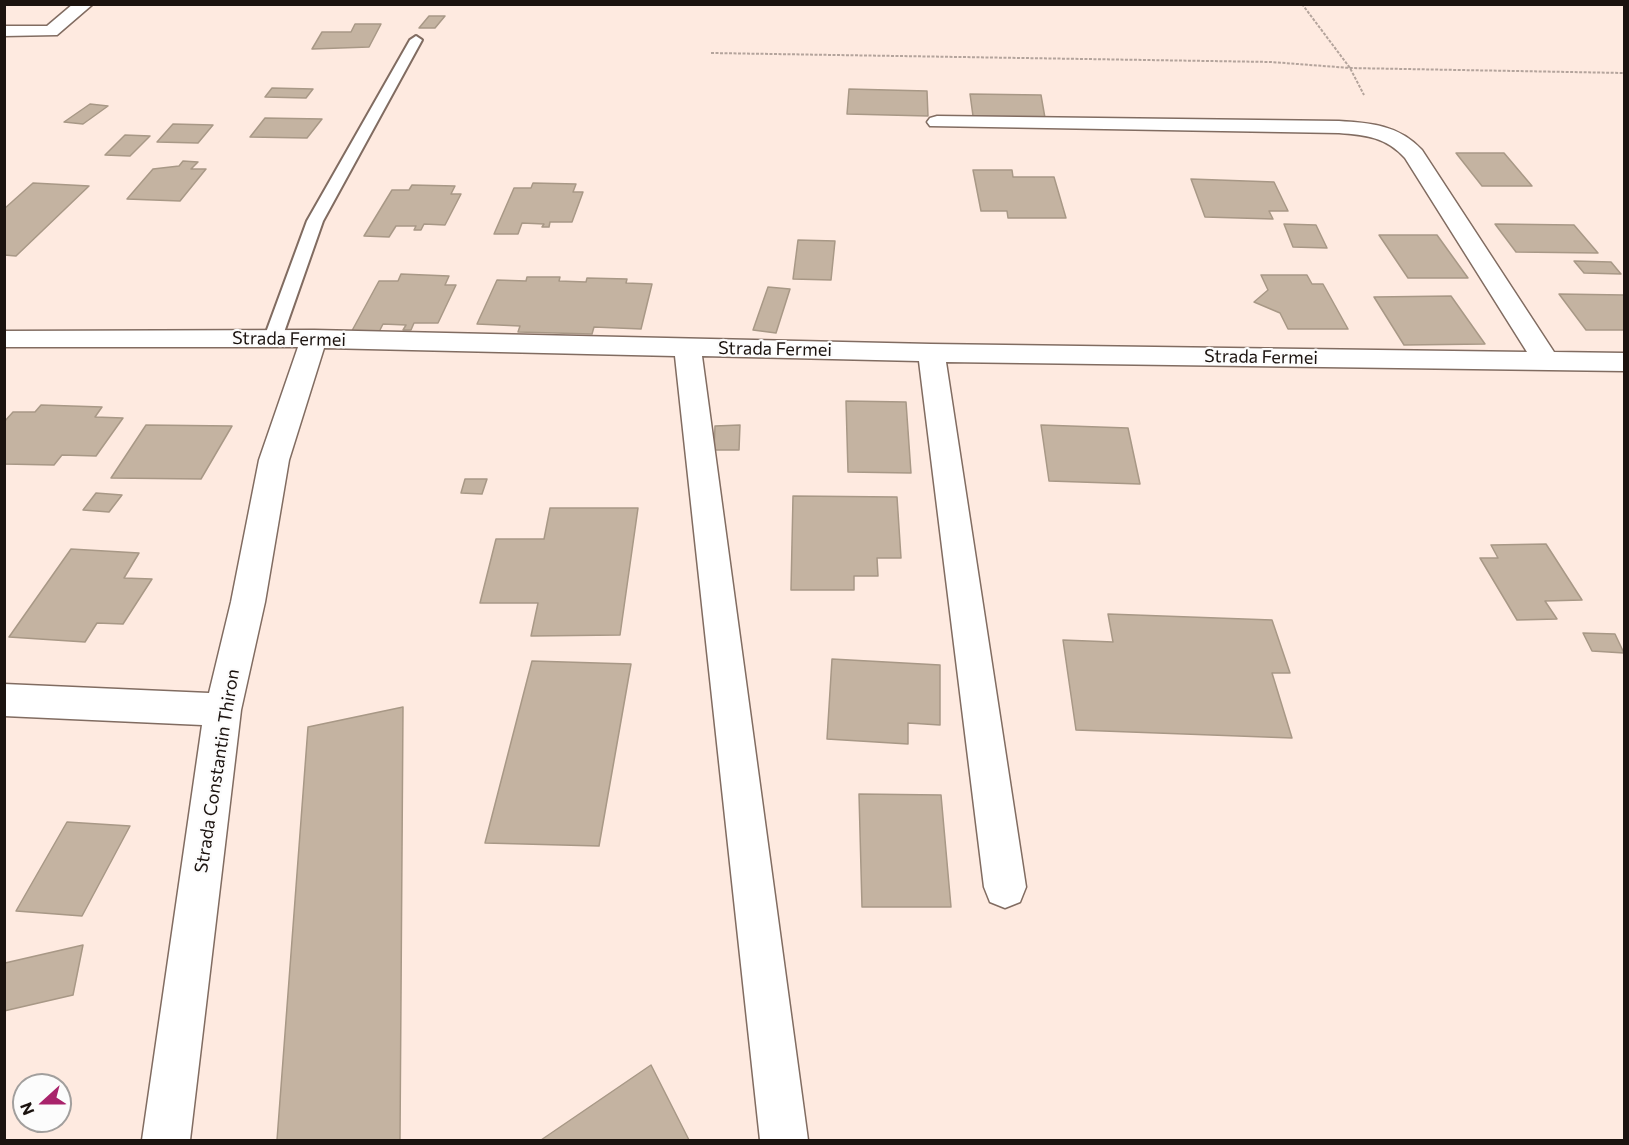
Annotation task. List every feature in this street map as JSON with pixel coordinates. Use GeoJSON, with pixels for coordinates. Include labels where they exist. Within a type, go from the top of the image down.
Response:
{"type":"FeatureCollection","features":[{"type":"Feature","properties":{"kind":"street"},"geometry":{"type":"LineString","coordinates":[[4,31],[51,32],[85,4]]}},
{"type":"Feature","properties":{"kind":"street"},"geometry":{"type":"LineString","coordinates":[[937,122],[1339,127],[1384,131],[1405,142],[1546,362]]}},
{"type":"Feature","properties":{"kind":"street","name":"Strada Fermei"},"geometry":{"type":"LineString","coordinates":[[4,339],[314,338],[931,353],[1624,362]]}},
{"type":"Feature","properties":{"kind":"street","name":"Strada Constantin Thiron"},"geometry":{"type":"LineString","coordinates":[[166,1140],[222,710],[248,602],[274,460],[314,338]]}},
{"type":"Feature","properties":{"kind":"street"},"geometry":{"type":"LineString","coordinates":[[687,347],[784,1140]]}},
{"type":"Feature","properties":{"kind":"street"},"geometry":{"type":"LineString","coordinates":[[931,353],[1005,887]]}},
{"type":"Feature","properties":{"kind":"street"},"geometry":{"type":"LineString","coordinates":[[4,700],[222,710]]}},
{"type":"Feature","properties":{"kind":"lane"},"geometry":{"type":"LineString","coordinates":[[273,338],[315,221],[416,40]]}},
{"type":"Feature","properties":{"kind":"path"},"geometry":{"type":"LineString","coordinates":[[1302,4],[1350,68],[1384,131]]}},
{"type":"Feature","properties":{"kind":"path"},"geometry":{"type":"LineString","coordinates":[[711,53],[1271,62],[1350,68],[1624,73]]}},
{"type":"Feature","properties":{"kind":"building"},"geometry":{"type":"Polygon","coordinates":[[[429,16],[445,16],[435,28],[419,28],[429,16]]]}},
{"type":"Feature","properties":{"kind":"building"},"geometry":{"type":"Polygon","coordinates":[[[355,24],[381,24],[369,47],[312,49],[322,32],[351,32],[355,24]]]}},
{"type":"Feature","properties":{"kind":"building"},"geometry":{"type":"Polygon","coordinates":[[[272,88],[313,89],[306,98],[265,97],[272,88]]]}},
{"type":"Feature","properties":{"kind":"building"},"geometry":{"type":"Polygon","coordinates":[[[849,89],[927,91],[928,116],[847,114],[849,89]]]}},
{"type":"Feature","properties":{"kind":"building"},"geometry":{"type":"Polygon","coordinates":[[[970,94],[1041,95],[1045,118],[973,116],[970,94]]]}},
{"type":"Feature","properties":{"kind":"building"},"geometry":{"type":"Polygon","coordinates":[[[90,104],[108,106],[83,124],[64,122],[90,104]]]}},
{"type":"Feature","properties":{"kind":"building"},"geometry":{"type":"Polygon","coordinates":[[[265,118],[322,119],[307,138],[250,137],[265,118]]]}},
{"type":"Feature","properties":{"kind":"building"},"geometry":{"type":"Polygon","coordinates":[[[173,124],[213,125],[198,143],[157,142],[173,124]]]}},
{"type":"Feature","properties":{"kind":"building"},"geometry":{"type":"Polygon","coordinates":[[[125,135],[150,136],[130,156],[105,155],[125,135]]]}},
{"type":"Feature","properties":{"kind":"building"},"geometry":{"type":"Polygon","coordinates":[[[1456,153],[1504,153],[1532,186],[1482,186],[1456,153]]]}},
{"type":"Feature","properties":{"kind":"building"},"geometry":{"type":"Polygon","coordinates":[[[183,161],[198,162],[191,169],[206,169],[180,201],[127,199],[153,169],[179,166],[183,161]]]}},
{"type":"Feature","properties":{"kind":"building"},"geometry":{"type":"Polygon","coordinates":[[[973,170],[1012,170],[1013,177],[1054,177],[1066,218],[1008,218],[1007,211],[981,211],[973,170]]]}},
{"type":"Feature","properties":{"kind":"building"},"geometry":{"type":"Polygon","coordinates":[[[1191,179],[1274,182],[1288,211],[1269,211],[1273,219],[1205,217],[1191,179]]]}},
{"type":"Feature","properties":{"kind":"building"},"geometry":{"type":"Polygon","coordinates":[[[33,183],[89,186],[16,256],[4,255],[4,209],[33,183]]]}},
{"type":"Feature","properties":{"kind":"building"},"geometry":{"type":"Polygon","coordinates":[[[533,183],[576,184],[573,192],[583,192],[572,222],[550,222],[549,227],[542,227],[544,224],[522,223],[518,234],[494,234],[514,188],[531,188],[533,183]]]}},
{"type":"Feature","properties":{"kind":"building"},"geometry":{"type":"Polygon","coordinates":[[[412,185],[455,186],[451,194],[461,194],[445,225],[424,224],[421,230],[414,230],[416,226],[396,226],[389,237],[364,236],[392,190],[409,190],[412,185]]]}},
{"type":"Feature","properties":{"kind":"building"},"geometry":{"type":"Polygon","coordinates":[[[1284,224],[1316,225],[1327,248],[1293,247],[1284,224]]]}},
{"type":"Feature","properties":{"kind":"building"},"geometry":{"type":"Polygon","coordinates":[[[1495,224],[1574,225],[1598,253],[1516,252],[1495,224]]]}},
{"type":"Feature","properties":{"kind":"building"},"geometry":{"type":"Polygon","coordinates":[[[1379,235],[1437,235],[1468,278],[1408,278],[1379,235]]]}},
{"type":"Feature","properties":{"kind":"building"},"geometry":{"type":"Polygon","coordinates":[[[798,240],[835,241],[831,280],[793,279],[798,240]]]}},
{"type":"Feature","properties":{"kind":"building"},"geometry":{"type":"Polygon","coordinates":[[[1574,261],[1611,262],[1621,274],[1584,273],[1574,261]]]}},
{"type":"Feature","properties":{"kind":"building"},"geometry":{"type":"Polygon","coordinates":[[[401,274],[449,276],[445,285],[456,285],[438,323],[414,323],[411,330],[403,330],[406,325],[383,324],[376,338],[348,338],[379,281],[398,281],[401,274]]]}},
{"type":"Feature","properties":{"kind":"building"},"geometry":{"type":"Polygon","coordinates":[[[1261,275],[1307,275],[1312,284],[1323,284],[1348,329],[1288,329],[1280,313],[1254,302],[1268,290],[1261,275]]]}},
{"type":"Feature","properties":{"kind":"building"},"geometry":{"type":"Polygon","coordinates":[[[527,277],[560,277],[559,281],[586,282],[587,278],[627,279],[626,283],[652,284],[641,329],[594,327],[592,334],[518,332],[520,326],[477,324],[497,280],[526,281],[527,277]]]}},
{"type":"Feature","properties":{"kind":"building"},"geometry":{"type":"Polygon","coordinates":[[[768,287],[790,289],[776,333],[753,330],[768,287]]]}},
{"type":"Feature","properties":{"kind":"building"},"geometry":{"type":"Polygon","coordinates":[[[1559,294],[1624,295],[1624,330],[1586,330],[1559,294]]]}},
{"type":"Feature","properties":{"kind":"building"},"geometry":{"type":"Polygon","coordinates":[[[1451,296],[1485,344],[1404,345],[1374,297],[1451,296]]]}},
{"type":"Feature","properties":{"kind":"building"},"geometry":{"type":"Polygon","coordinates":[[[846,401],[906,402],[911,473],[848,472],[846,401]]]}},
{"type":"Feature","properties":{"kind":"building"},"geometry":{"type":"Polygon","coordinates":[[[41,405],[102,407],[95,417],[123,418],[96,456],[62,455],[54,465],[4,464],[4,422],[13,412],[35,412],[41,405]]]}},
{"type":"Feature","properties":{"kind":"building"},"geometry":{"type":"Polygon","coordinates":[[[146,425],[232,426],[201,479],[111,478],[146,425]]]}},
{"type":"Feature","properties":{"kind":"building"},"geometry":{"type":"Polygon","coordinates":[[[740,425],[739,450],[714,450],[715,426],[740,425]]]}},
{"type":"Feature","properties":{"kind":"building"},"geometry":{"type":"Polygon","coordinates":[[[1041,425],[1128,428],[1140,484],[1049,481],[1041,425]]]}},
{"type":"Feature","properties":{"kind":"building"},"geometry":{"type":"Polygon","coordinates":[[[465,479],[487,479],[482,494],[461,493],[465,479]]]}},
{"type":"Feature","properties":{"kind":"building"},"geometry":{"type":"Polygon","coordinates":[[[96,493],[122,495],[109,512],[83,510],[96,493]]]}},
{"type":"Feature","properties":{"kind":"building"},"geometry":{"type":"Polygon","coordinates":[[[793,496],[897,497],[901,558],[877,558],[878,576],[854,576],[854,590],[791,590],[793,496]]]}},
{"type":"Feature","properties":{"kind":"building"},"geometry":{"type":"Polygon","coordinates":[[[550,508],[638,508],[620,635],[531,636],[538,603],[480,603],[496,539],[544,539],[550,508]]]}},
{"type":"Feature","properties":{"kind":"building"},"geometry":{"type":"Polygon","coordinates":[[[1546,544],[1582,600],[1545,601],[1557,619],[1517,620],[1480,558],[1498,558],[1491,545],[1546,544]]]}},
{"type":"Feature","properties":{"kind":"building"},"geometry":{"type":"Polygon","coordinates":[[[71,549],[139,553],[124,578],[152,579],[123,624],[97,623],[85,642],[9,637],[71,549]]]}},
{"type":"Feature","properties":{"kind":"building"},"geometry":{"type":"Polygon","coordinates":[[[1108,614],[1272,620],[1290,673],[1272,673],[1292,738],[1076,730],[1063,640],[1113,642],[1108,614]]]}},
{"type":"Feature","properties":{"kind":"building"},"geometry":{"type":"Polygon","coordinates":[[[1583,633],[1615,634],[1624,653],[1592,651],[1583,633]]]}},
{"type":"Feature","properties":{"kind":"building"},"geometry":{"type":"Polygon","coordinates":[[[832,659],[940,665],[940,725],[908,723],[908,744],[827,739],[832,659]]]}},
{"type":"Feature","properties":{"kind":"building"},"geometry":{"type":"Polygon","coordinates":[[[532,661],[631,664],[599,846],[485,843],[532,661]]]}},
{"type":"Feature","properties":{"kind":"building"},"geometry":{"type":"Polygon","coordinates":[[[403,707],[400,1140],[277,1140],[308,727],[403,707]]]}},
{"type":"Feature","properties":{"kind":"building"},"geometry":{"type":"Polygon","coordinates":[[[859,794],[941,795],[951,907],[862,907],[859,794]]]}},
{"type":"Feature","properties":{"kind":"building"},"geometry":{"type":"Polygon","coordinates":[[[67,822],[130,826],[82,916],[16,911],[67,822]]]}},
{"type":"Feature","properties":{"kind":"building"},"geometry":{"type":"Polygon","coordinates":[[[83,945],[73,995],[4,1011],[5,963],[83,945]]]}},
{"type":"Feature","properties":{"kind":"building"},"geometry":{"type":"Polygon","coordinates":[[[651,1065],[689,1140],[541,1140],[651,1065]]]}}]}
